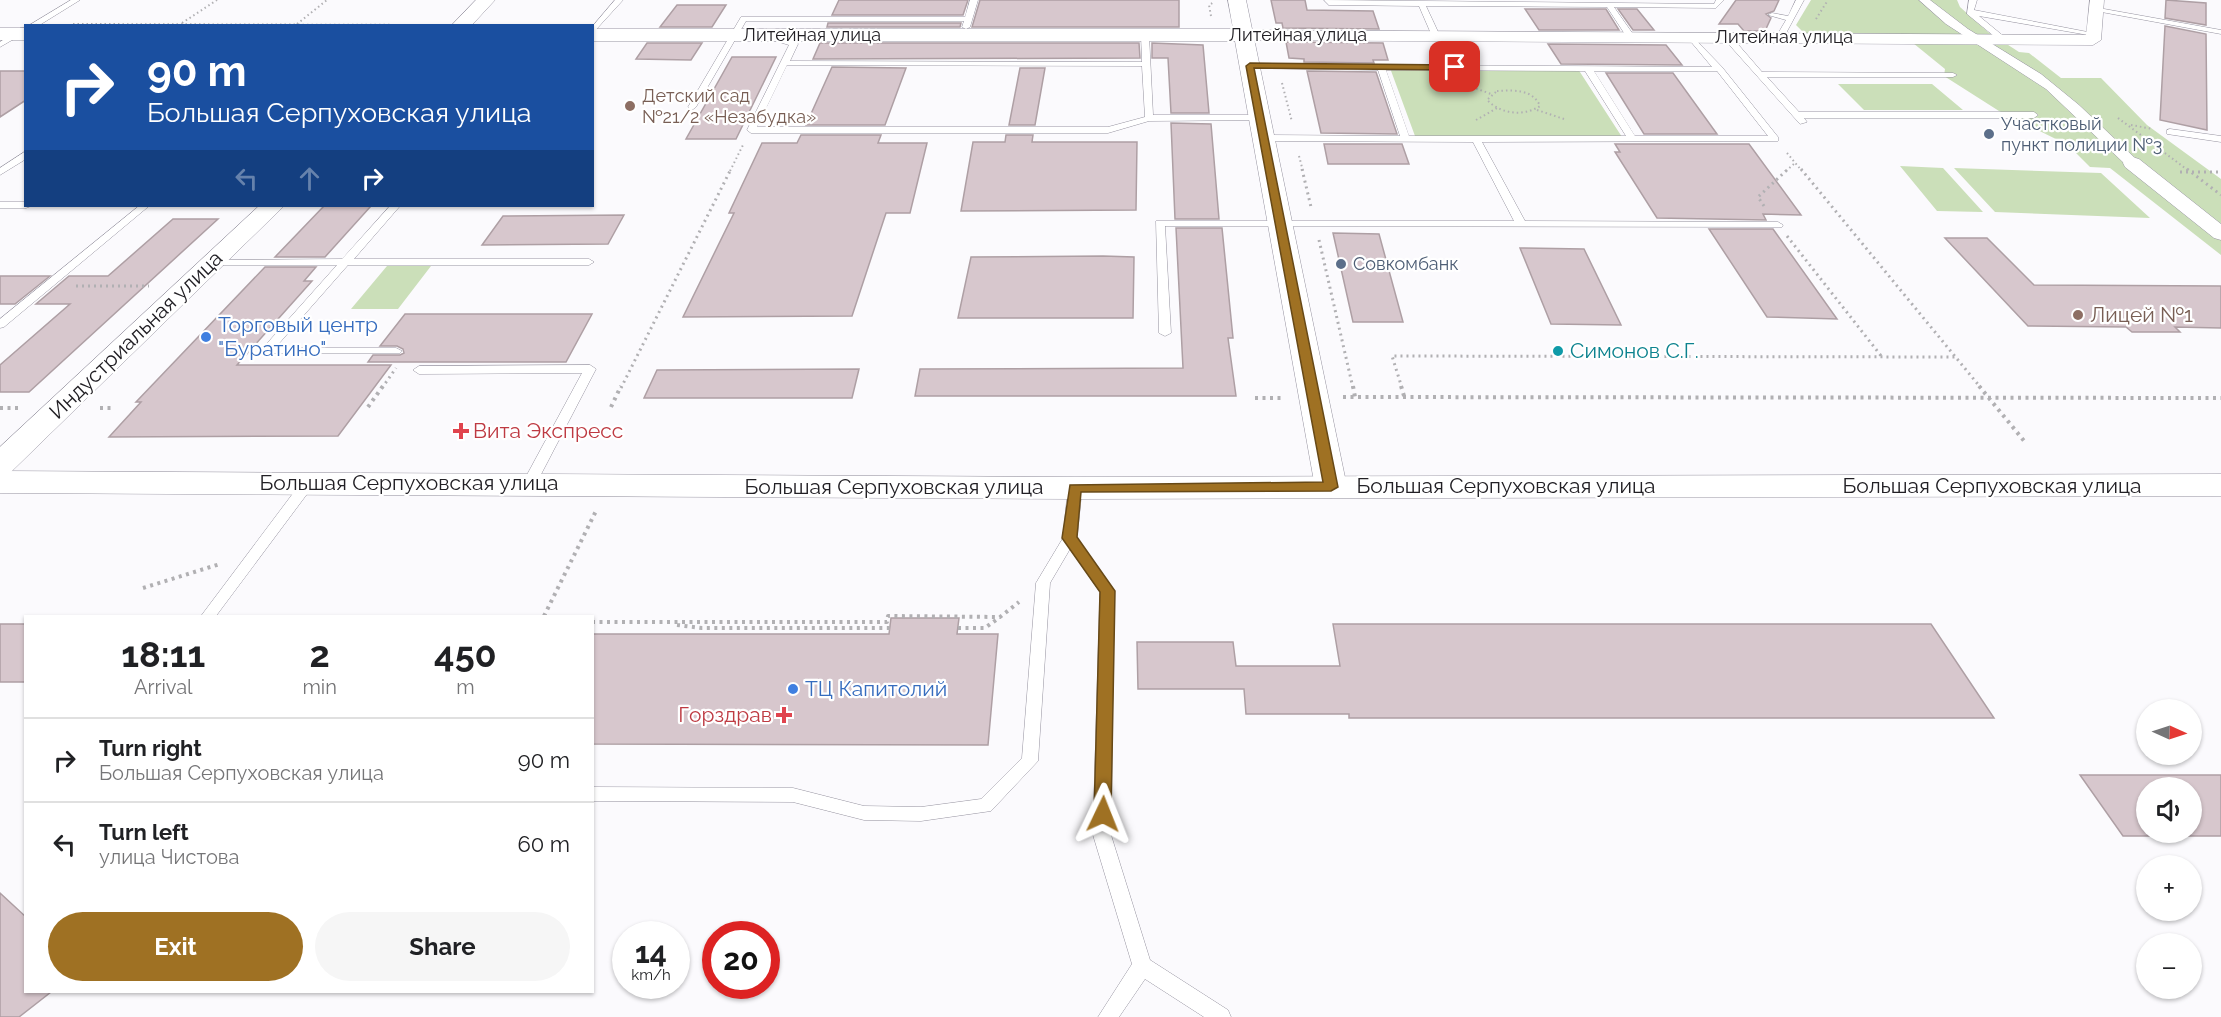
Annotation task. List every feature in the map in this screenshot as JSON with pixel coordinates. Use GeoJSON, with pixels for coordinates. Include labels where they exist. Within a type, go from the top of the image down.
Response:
{"type":"FeatureCollection","features":[{"type":"Feature","properties":{"kind":"street"},"geometry":{"type":"LineString","coordinates":[[461,24],[486,0]]}},
{"type":"Feature","properties":{"kind":"street"},"geometry":{"type":"LineString","coordinates":[[1237,0],[1331,487]]}},
{"type":"Feature","properties":{"kind":"street"},"geometry":{"type":"LineString","coordinates":[[1924,0],[1978,39],[2039,78],[2088,120],[2132,163],[2221,234]]}},
{"type":"Feature","properties":{"kind":"street"},"geometry":{"type":"LineString","coordinates":[[2094,34],[2096,2]]}},
{"type":"Feature","properties":{"kind":"street","name":"Литейная улица"},"geometry":{"type":"LineString","coordinates":[[594,34],[767,35],[966,27],[1144,35],[2093,40],[2094,34]]}},
{"type":"Feature","properties":{"kind":"street","name":"Индустриальная улица"},"geometry":{"type":"LineString","coordinates":[[0,465],[271,207]]}},
{"type":"Feature","properties":{"kind":"street","name":"Большая Серпуховская улица"},"geometry":{"type":"LineString","coordinates":[[0,482],[1075,488],[2221,485]]}},
{"type":"Feature","properties":{"kind":"lane"},"geometry":{"type":"LineString","coordinates":[[33,24],[75,0]]}},
{"type":"Feature","properties":{"kind":"lane"},"geometry":{"type":"LineString","coordinates":[[594,31],[619,0]]}},
{"type":"Feature","properties":{"kind":"lane"},"geometry":{"type":"LineString","coordinates":[[692,107],[744,19],[966,27],[974,0]]}},
{"type":"Feature","properties":{"kind":"lane"},"geometry":{"type":"LineString","coordinates":[[1328,0],[1329,3],[1609,5],[1720,3]]}},
{"type":"Feature","properties":{"kind":"lane"},"geometry":{"type":"LineString","coordinates":[[1780,37],[1800,0]]}},
{"type":"Feature","properties":{"kind":"lane"},"geometry":{"type":"LineString","coordinates":[[1970,12],[1973,0]]}},
{"type":"Feature","properties":{"kind":"lane"},"geometry":{"type":"LineString","coordinates":[[1421,2],[1436,36]]}},
{"type":"Feature","properties":{"kind":"lane"},"geometry":{"type":"LineString","coordinates":[[2096,2],[2221,32]]}},
{"type":"Feature","properties":{"kind":"lane"},"geometry":{"type":"LineString","coordinates":[[1609,5],[1631,37]]}},
{"type":"Feature","properties":{"kind":"lane"},"geometry":{"type":"LineString","coordinates":[[1970,12],[2094,34]]}},
{"type":"Feature","properties":{"kind":"lane"},"geometry":{"type":"LineString","coordinates":[[1970,12],[2002,39]]}},
{"type":"Feature","properties":{"kind":"lane"},"geometry":{"type":"LineString","coordinates":[[1772,15],[1789,18]]}},
{"type":"Feature","properties":{"kind":"lane"},"geometry":{"type":"LineString","coordinates":[[0,45],[23,30]]}},
{"type":"Feature","properties":{"kind":"lane"},"geometry":{"type":"LineString","coordinates":[[767,35],[794,44],[751,130],[1108,130],[1149,118],[1262,128],[1296,138],[1776,139]]}},
{"type":"Feature","properties":{"kind":"lane"},"geometry":{"type":"LineString","coordinates":[[1144,35],[1149,118]]}},
{"type":"Feature","properties":{"kind":"lane"},"geometry":{"type":"LineString","coordinates":[[1691,37],[1776,139]]}},
{"type":"Feature","properties":{"kind":"lane"},"geometry":{"type":"LineString","coordinates":[[1727,37],[1804,123]]}},
{"type":"Feature","properties":{"kind":"lane"},"geometry":{"type":"LineString","coordinates":[[784,63],[1146,64]]}},
{"type":"Feature","properties":{"kind":"lane"},"geometry":{"type":"LineString","coordinates":[[1250,66],[1719,69]]}},
{"type":"Feature","properties":{"kind":"lane"},"geometry":{"type":"LineString","coordinates":[[1382,67],[1406,138]]}},
{"type":"Feature","properties":{"kind":"lane"},"geometry":{"type":"LineString","coordinates":[[1588,69],[1632,139]]}},
{"type":"Feature","properties":{"kind":"lane"},"geometry":{"type":"LineString","coordinates":[[1760,74],[1953,75]]}},
{"type":"Feature","properties":{"kind":"lane"},"geometry":{"type":"LineString","coordinates":[[1797,115],[2034,116]]}},
{"type":"Feature","properties":{"kind":"lane"},"geometry":{"type":"LineString","coordinates":[[2170,132],[2221,139]]}},
{"type":"Feature","properties":{"kind":"lane"},"geometry":{"type":"LineString","coordinates":[[1476,139],[1521,224]]}},
{"type":"Feature","properties":{"kind":"lane"},"geometry":{"type":"LineString","coordinates":[[0,172],[24,155]]}},
{"type":"Feature","properties":{"kind":"lane"},"geometry":{"type":"LineString","coordinates":[[0,205],[24,205]]}},
{"type":"Feature","properties":{"kind":"lane"},"geometry":{"type":"LineString","coordinates":[[0,326],[143,207]]}},
{"type":"Feature","properties":{"kind":"lane"},"geometry":{"type":"LineString","coordinates":[[393,207],[266,351],[396,351]]}},
{"type":"Feature","properties":{"kind":"lane"},"geometry":{"type":"LineString","coordinates":[[1165,333],[1160,223],[1778,225]]}},
{"type":"Feature","properties":{"kind":"lane"},"geometry":{"type":"LineString","coordinates":[[213,262],[589,262]]}},
{"type":"Feature","properties":{"kind":"lane"},"geometry":{"type":"LineString","coordinates":[[419,370],[590,369],[529,484]]}},
{"type":"Feature","properties":{"kind":"lane"},"geometry":{"type":"LineString","coordinates":[[209,615],[308,483]]}},
{"type":"Feature","properties":{"kind":"lane"},"geometry":{"type":"LineString","coordinates":[[594,794],[793,795],[864,813],[921,814],[985,806],[1030,761],[1043,584],[1070,538],[1075,488]]}},
{"type":"Feature","properties":{"kind":"lane"},"geometry":{"type":"LineString","coordinates":[[1070,538],[1107,591],[1102,835],[1142,966],[1221,1017]]}},
{"type":"Feature","properties":{"kind":"lane"},"geometry":{"type":"LineString","coordinates":[[1108,1017],[1142,966]]}},
{"type":"Feature","properties":{"kind":"path"},"geometry":{"type":"LineString","coordinates":[[181,24],[217,0]]}},
{"type":"Feature","properties":{"kind":"path"},"geometry":{"type":"LineString","coordinates":[[181,24],[296,24],[327,0]]}},
{"type":"Feature","properties":{"kind":"path"},"geometry":{"type":"LineString","coordinates":[[1212,25],[1209,5],[1216,0]]}},
{"type":"Feature","properties":{"kind":"path"},"geometry":{"type":"LineString","coordinates":[[1278,66],[1355,397]]}},
{"type":"Feature","properties":{"kind":"path"},"geometry":{"type":"LineString","coordinates":[[1514,91],[1536,98],[1540,106],[1531,111],[1518,113],[1500,110],[1489,103],[1487,100],[1491,94],[1514,91]]}},
{"type":"Feature","properties":{"kind":"path"},"geometry":{"type":"LineString","coordinates":[[611,407],[751,130]]}},
{"type":"Feature","properties":{"kind":"path"},"geometry":{"type":"LineString","coordinates":[[1776,139],[2025,442]]}},
{"type":"Feature","properties":{"kind":"path"},"geometry":{"type":"LineString","coordinates":[[1795,163],[1758,197],[1882,357]]}},
{"type":"Feature","properties":{"kind":"path"},"geometry":{"type":"LineString","coordinates":[[47,286],[150,286]]}},
{"type":"Feature","properties":{"kind":"path"},"geometry":{"type":"LineString","coordinates":[[368,407],[409,351],[396,351]]}},
{"type":"Feature","properties":{"kind":"path"},"geometry":{"type":"LineString","coordinates":[[1404,396],[1392,356],[1955,357]]}},
{"type":"Feature","properties":{"kind":"path"},"geometry":{"type":"LineString","coordinates":[[1255,398],[1404,396],[2221,398]]}},
{"type":"Feature","properties":{"kind":"path"},"geometry":{"type":"LineString","coordinates":[[544,615],[598,508]]}},
{"type":"Feature","properties":{"kind":"path"},"geometry":{"type":"LineString","coordinates":[[143,588],[255,553]]}},
{"type":"Feature","properties":{"kind":"path"},"geometry":{"type":"LineString","coordinates":[[958,628],[985,628],[1043,584]]}},
{"type":"Feature","properties":{"kind":"path"},"geometry":{"type":"LineString","coordinates":[[594,622],[887,622],[888,616],[1000,616]]}},
{"type":"Feature","properties":{"kind":"path"},"geometry":{"type":"LineString","coordinates":[[662,622],[702,628],[890,628]]}},
{"type":"Feature","properties":{"kind":"green space"},"geometry":{"type":"Polygon","coordinates":[[[1811,0],[1957,0],[1960,7],[1988,32],[2019,52],[2029,53],[2061,78],[2101,78],[2147,125],[2221,179],[2221,255],[2110,168],[2090,167],[2068,145],[1999,111],[1944,76],[1945,69],[1913,43],[1812,41],[1796,25],[1811,0]]]}},
{"type":"Feature","properties":{"kind":"green space"},"geometry":{"type":"Polygon","coordinates":[[[1390,68],[1578,69],[1622,137],[1415,136],[1390,68]]]}},
{"type":"Feature","properties":{"kind":"green space"},"geometry":{"type":"Polygon","coordinates":[[[1838,84],[1932,84],[1963,110],[1864,110],[1838,84]]]}},
{"type":"Feature","properties":{"kind":"green space"},"geometry":{"type":"Polygon","coordinates":[[[1900,166],[1943,168],[1983,212],[1937,211],[1900,166]]]}},
{"type":"Feature","properties":{"kind":"green space"},"geometry":{"type":"Polygon","coordinates":[[[1954,168],[2101,173],[2150,218],[1995,212],[1954,168]]]}},
{"type":"Feature","properties":{"kind":"green space"},"geometry":{"type":"Polygon","coordinates":[[[387,266],[431,266],[398,309],[351,309],[387,266]]]}},
{"type":"Feature","properties":{"kind":"building"},"geometry":{"type":"Polygon","coordinates":[[[839,0],[968,0],[963,15],[832,15],[839,0]]]}},
{"type":"Feature","properties":{"kind":"building"},"geometry":{"type":"Polygon","coordinates":[[[980,0],[1179,0],[1179,27],[972,27],[980,0]]]}},
{"type":"Feature","properties":{"kind":"building"},"geometry":{"type":"Polygon","coordinates":[[[1271,0],[1305,0],[1307,10],[1373,11],[1379,29],[1283,28],[1282,23],[1276,23],[1271,0]]]}},
{"type":"Feature","properties":{"kind":"building"},"geometry":{"type":"Polygon","coordinates":[[[1736,0],[1779,0],[1774,11],[1766,14],[1771,18],[1765,31],[1744,31],[1738,24],[1719,24],[1736,0]]]}},
{"type":"Feature","properties":{"kind":"building"},"geometry":{"type":"Polygon","coordinates":[[[2166,0],[2206,3],[2206,25],[2165,18],[2166,0]]]}},
{"type":"Feature","properties":{"kind":"building"},"geometry":{"type":"Polygon","coordinates":[[[677,5],[726,5],[712,27],[660,27],[677,5]]]}},
{"type":"Feature","properties":{"kind":"building"},"geometry":{"type":"Polygon","coordinates":[[[1525,9],[1606,9],[1619,30],[1539,30],[1525,9]]]}},
{"type":"Feature","properties":{"kind":"building"},"geometry":{"type":"Polygon","coordinates":[[[1618,9],[1637,9],[1654,30],[1633,30],[1618,9]]]}},
{"type":"Feature","properties":{"kind":"building"},"geometry":{"type":"Polygon","coordinates":[[[828,23],[961,23],[960,27],[827,27],[828,23]]]}},
{"type":"Feature","properties":{"kind":"building"},"geometry":{"type":"Polygon","coordinates":[[[2165,26],[2206,34],[2207,130],[2160,120],[2165,26]]]}},
{"type":"Feature","properties":{"kind":"building"},"geometry":{"type":"Polygon","coordinates":[[[1286,42],[1383,43],[1388,60],[1373,60],[1374,63],[1304,62],[1304,59],[1289,58],[1286,42]]]}},
{"type":"Feature","properties":{"kind":"building"},"geometry":{"type":"Polygon","coordinates":[[[647,43],[702,43],[691,60],[636,59],[647,43]]]}},
{"type":"Feature","properties":{"kind":"building"},"geometry":{"type":"Polygon","coordinates":[[[820,43],[1139,43],[1140,58],[813,59],[820,43]]]}},
{"type":"Feature","properties":{"kind":"building"},"geometry":{"type":"Polygon","coordinates":[[[1152,43],[1203,45],[1209,113],[1171,113],[1168,58],[1152,58],[1152,43]]]}},
{"type":"Feature","properties":{"kind":"building"},"geometry":{"type":"Polygon","coordinates":[[[1548,44],[1666,45],[1682,65],[1561,64],[1548,44]]]}},
{"type":"Feature","properties":{"kind":"building"},"geometry":{"type":"Polygon","coordinates":[[[732,57],[776,57],[736,139],[686,139],[732,57]]]}},
{"type":"Feature","properties":{"kind":"building"},"geometry":{"type":"Polygon","coordinates":[[[832,67],[906,68],[885,125],[806,125],[832,67]]]}},
{"type":"Feature","properties":{"kind":"building"},"geometry":{"type":"Polygon","coordinates":[[[1020,68],[1045,68],[1035,125],[1009,125],[1020,68]]]}},
{"type":"Feature","properties":{"kind":"building"},"geometry":{"type":"Polygon","coordinates":[[[0,71],[24,71],[24,101],[0,117],[0,71]]]}},
{"type":"Feature","properties":{"kind":"building"},"geometry":{"type":"Polygon","coordinates":[[[1307,71],[1376,72],[1397,134],[1321,133],[1307,71]]]}},
{"type":"Feature","properties":{"kind":"building"},"geometry":{"type":"Polygon","coordinates":[[[1606,73],[1673,73],[1717,134],[1644,134],[1606,73]]]}},
{"type":"Feature","properties":{"kind":"building"},"geometry":{"type":"Polygon","coordinates":[[[1171,123],[1211,124],[1219,219],[1175,219],[1171,123]]]}},
{"type":"Feature","properties":{"kind":"building"},"geometry":{"type":"Polygon","coordinates":[[[801,135],[881,135],[878,143],[927,143],[910,213],[886,213],[852,316],[683,317],[734,213],[729,213],[762,143],[797,143],[801,135]]]}},
{"type":"Feature","properties":{"kind":"building"},"geometry":{"type":"Polygon","coordinates":[[[1006,135],[1033,135],[1032,142],[1137,142],[1136,210],[961,211],[973,142],[1005,142],[1006,135]]]}},
{"type":"Feature","properties":{"kind":"building"},"geometry":{"type":"Polygon","coordinates":[[[1324,144],[1402,144],[1409,164],[1328,164],[1324,144]]]}},
{"type":"Feature","properties":{"kind":"building"},"geometry":{"type":"Polygon","coordinates":[[[1615,144],[1749,144],[1801,215],[1763,214],[1766,220],[1657,218],[1615,152],[1620,152],[1615,144]]]}},
{"type":"Feature","properties":{"kind":"building"},"geometry":{"type":"Polygon","coordinates":[[[323,207],[370,207],[325,257],[275,257],[323,207]]]}},
{"type":"Feature","properties":{"kind":"building"},"geometry":{"type":"Polygon","coordinates":[[[624,215],[608,244],[482,245],[503,216],[624,215]]]}},
{"type":"Feature","properties":{"kind":"building"},"geometry":{"type":"Polygon","coordinates":[[[173,219],[218,219],[29,392],[0,392],[0,365],[70,304],[36,304],[69,276],[108,276],[173,219]]]}},
{"type":"Feature","properties":{"kind":"building"},"geometry":{"type":"Polygon","coordinates":[[[1176,228],[1222,228],[1233,338],[1228,338],[1236,396],[915,396],[920,369],[1183,368],[1176,228]]]}},
{"type":"Feature","properties":{"kind":"building"},"geometry":{"type":"Polygon","coordinates":[[[1709,229],[1773,229],[1837,319],[1767,317],[1709,229]]]}},
{"type":"Feature","properties":{"kind":"building"},"geometry":{"type":"Polygon","coordinates":[[[1333,233],[1379,234],[1403,322],[1353,322],[1333,233]]]}},
{"type":"Feature","properties":{"kind":"building"},"geometry":{"type":"Polygon","coordinates":[[[1945,238],[1987,238],[2034,285],[2221,286],[2221,328],[2175,327],[2180,332],[2132,332],[2126,327],[2028,326],[1945,238]]]}},
{"type":"Feature","properties":{"kind":"building"},"geometry":{"type":"Polygon","coordinates":[[[1520,248],[1584,249],[1621,325],[1551,324],[1520,248]]]}},
{"type":"Feature","properties":{"kind":"building"},"geometry":{"type":"Polygon","coordinates":[[[971,257],[1134,257],[1133,318],[958,318],[971,257]]]}},
{"type":"Feature","properties":{"kind":"building"},"geometry":{"type":"Polygon","coordinates":[[[265,267],[316,267],[304,281],[312,281],[237,365],[391,365],[338,436],[109,437],[141,402],[136,402],[265,267]]]}},
{"type":"Feature","properties":{"kind":"building"},"geometry":{"type":"Polygon","coordinates":[[[0,276],[50,276],[15,304],[0,304],[0,276]]]}},
{"type":"Feature","properties":{"kind":"building"},"geometry":{"type":"Polygon","coordinates":[[[405,314],[592,314],[566,362],[368,362],[373,355],[404,353],[403,349],[397,346],[380,346],[405,314]]]}},
{"type":"Feature","properties":{"kind":"building"},"geometry":{"type":"Polygon","coordinates":[[[859,369],[852,398],[644,398],[657,370],[859,369]]]}},
{"type":"Feature","properties":{"kind":"building","name":"ТЦ Капитолий"},"geometry":{"type":"Polygon","coordinates":[[[891,618],[959,618],[957,634],[998,634],[988,745],[594,744],[594,634],[889,634],[891,618]]]}},
{"type":"Feature","properties":{"kind":"building"},"geometry":{"type":"Polygon","coordinates":[[[0,624],[24,624],[24,682],[0,682],[0,624]]]}},
{"type":"Feature","properties":{"kind":"building"},"geometry":{"type":"Polygon","coordinates":[[[1333,624],[1931,624],[1994,718],[1349,718],[1349,714],[1246,714],[1244,689],[1138,689],[1137,642],[1233,642],[1236,666],[1340,666],[1333,624]]]}},
{"type":"Feature","properties":{"kind":"building"},"geometry":{"type":"Polygon","coordinates":[[[2080,775],[2221,775],[2221,836],[2202,836],[2202,777],[2136,777],[2136,836],[2123,836],[2080,775]]]}},
{"type":"Feature","properties":{"kind":"building"},"geometry":{"type":"Polygon","coordinates":[[[0,893],[24,915],[24,993],[50,993],[19,1017],[0,1017],[0,893]]]}},
{"type":"Feature","properties":{"kind":"place","name":"Детский сад №21/2 «Незабудка»"},"geometry":{"type":"Point","coordinates":[630,106]}},
{"type":"Feature","properties":{"kind":"place","name":"Участковый пункт полиции №3"},"geometry":{"type":"Point","coordinates":[1989,134]}},
{"type":"Feature","properties":{"kind":"place","name":"Совкомбанк"},"geometry":{"type":"Point","coordinates":[1341,264]}},
{"type":"Feature","properties":{"kind":"place","name":"Лицей №1"},"geometry":{"type":"Point","coordinates":[2078,315]}},
{"type":"Feature","properties":{"kind":"place","name":"Торговый центр \"Буратино\""},"geometry":{"type":"Point","coordinates":[206,337]}},
{"type":"Feature","properties":{"kind":"place","name":"Симонов С.Г."},"geometry":{"type":"Point","coordinates":[1558,351]}},
{"type":"Feature","properties":{"kind":"place","name":"Вита Экспресс"},"geometry":{"type":"Point","coordinates":[461,431]}},
{"type":"Feature","properties":{"kind":"place","name":"ТЦ Капитолий"},"geometry":{"type":"Point","coordinates":[793,689]}},
{"type":"Feature","properties":{"kind":"place","name":"Горздрав"},"geometry":{"type":"Point","coordinates":[784,715]}},
{"type":"Feature","properties":{"kind":"route"},"geometry":{"type":"LineString","coordinates":[[1103,814],[1107,591],[1070,538],[1075,488],[1331,487],[1250,66],[1455,67]]}}]}
